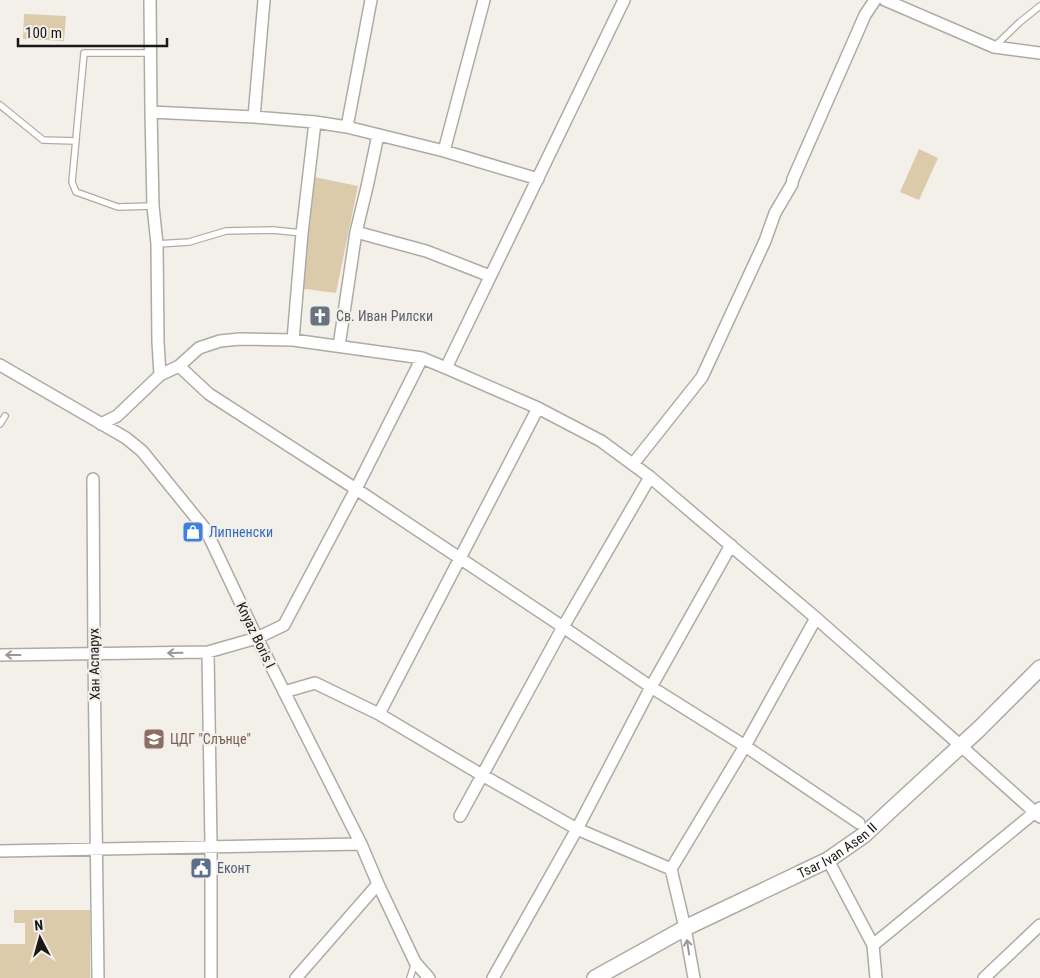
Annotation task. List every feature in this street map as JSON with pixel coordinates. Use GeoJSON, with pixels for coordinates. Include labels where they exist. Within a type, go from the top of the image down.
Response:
{"type":"FeatureCollection","features":[{"type":"Feature","properties":{"kind":"street"},"geometry":{"type":"LineString","coordinates":[[150,0],[153,206],[157,244],[160,375]]}},
{"type":"Feature","properties":{"kind":"street"},"geometry":{"type":"LineString","coordinates":[[254,117],[264,0]]}},
{"type":"Feature","properties":{"kind":"street"},"geometry":{"type":"LineString","coordinates":[[347,127],[371,0]]}},
{"type":"Feature","properties":{"kind":"street"},"geometry":{"type":"LineString","coordinates":[[444,151],[484,0]]}},
{"type":"Feature","properties":{"kind":"street"},"geometry":{"type":"LineString","coordinates":[[446,368],[624,0]]}},
{"type":"Feature","properties":{"kind":"street"},"geometry":{"type":"LineString","coordinates":[[633,464],[702,377],[765,241],[775,213],[792,184],[865,16],[875,0]]}},
{"type":"Feature","properties":{"kind":"street"},"geometry":{"type":"LineString","coordinates":[[885,0],[994,47],[1040,53]]}},
{"type":"Feature","properties":{"kind":"street"},"geometry":{"type":"LineString","coordinates":[[151,112],[254,117],[315,122],[347,127],[444,151],[538,179]]}},
{"type":"Feature","properties":{"kind":"street"},"geometry":{"type":"LineString","coordinates":[[293,340],[302,233],[315,122]]}},
{"type":"Feature","properties":{"kind":"street"},"geometry":{"type":"LineString","coordinates":[[339,346],[356,232],[378,135]]}},
{"type":"Feature","properties":{"kind":"street"},"geometry":{"type":"LineString","coordinates":[[356,232],[426,251],[490,276]]}},
{"type":"Feature","properties":{"kind":"street"},"geometry":{"type":"LineString","coordinates":[[101,424],[118,416],[160,375],[179,366],[199,348],[220,341],[240,339],[293,340],[422,358],[538,408],[601,441],[650,477],[816,618],[1038,813],[873,945]]}},
{"type":"Feature","properties":{"kind":"street"},"geometry":{"type":"LineString","coordinates":[[0,655],[208,652],[257,638],[284,625],[356,490],[422,358]]}},
{"type":"Feature","properties":{"kind":"street","name":"Knyaz Boris I"},"geometry":{"type":"LineString","coordinates":[[0,365],[126,438],[142,451],[206,530],[257,638],[361,844],[415,962],[429,978]]}},
{"type":"Feature","properties":{"kind":"street"},"geometry":{"type":"LineString","coordinates":[[179,366],[209,394],[859,823]]}},
{"type":"Feature","properties":{"kind":"street"},"geometry":{"type":"LineString","coordinates":[[379,714],[538,408]]}},
{"type":"Feature","properties":{"kind":"street"},"geometry":{"type":"LineString","coordinates":[[460,816],[563,627],[650,477]]}},
{"type":"Feature","properties":{"kind":"street","name":"Хан Аспарух"},"geometry":{"type":"LineString","coordinates":[[93,479],[98,978]]}},
{"type":"Feature","properties":{"kind":"street"},"geometry":{"type":"LineString","coordinates":[[493,978],[578,828],[651,687],[730,545]]}},
{"type":"Feature","properties":{"kind":"street"},"geometry":{"type":"LineString","coordinates":[[692,972],[685,928],[671,869],[744,746],[816,618]]}},
{"type":"Feature","properties":{"kind":"street"},"geometry":{"type":"LineString","coordinates":[[208,652],[211,978]]}},
{"type":"Feature","properties":{"kind":"street","name":"Tsar Ivan Asen II"},"geometry":{"type":"LineString","coordinates":[[595,978],[685,928],[828,860],[864,835],[961,746],[1040,668]]}},
{"type":"Feature","properties":{"kind":"street"},"geometry":{"type":"LineString","coordinates":[[284,692],[314,683],[379,714],[482,775],[578,828],[671,869]]}},
{"type":"Feature","properties":{"kind":"street"},"geometry":{"type":"LineString","coordinates":[[0,851],[361,844]]}},
{"type":"Feature","properties":{"kind":"street"},"geometry":{"type":"LineString","coordinates":[[828,860],[873,945],[876,978]]}},
{"type":"Feature","properties":{"kind":"street"},"geometry":{"type":"LineString","coordinates":[[296,978],[378,884]]}},
{"type":"Feature","properties":{"kind":"street"},"geometry":{"type":"LineString","coordinates":[[984,978],[1040,925]]}},
{"type":"Feature","properties":{"kind":"lane"},"geometry":{"type":"LineString","coordinates":[[994,47],[1040,6]]}},
{"type":"Feature","properties":{"kind":"lane"},"geometry":{"type":"LineString","coordinates":[[151,53],[84,52],[72,182],[76,192],[118,207],[153,206]]}},
{"type":"Feature","properties":{"kind":"lane"},"geometry":{"type":"LineString","coordinates":[[0,105],[42,140],[76,141]]}},
{"type":"Feature","properties":{"kind":"lane"},"geometry":{"type":"LineString","coordinates":[[157,244],[190,242],[226,231],[273,230],[302,233]]}},
{"type":"Feature","properties":{"kind":"lane"},"geometry":{"type":"LineString","coordinates":[[0,424],[5,416]]}},
{"type":"Feature","properties":{"kind":"lane"},"geometry":{"type":"LineString","coordinates":[[410,978],[415,962]]}},
{"type":"Feature","properties":{"kind":"shaded area"},"geometry":{"type":"Polygon","coordinates":[[[24,14],[66,16],[64,41],[23,39],[24,14]]]}},
{"type":"Feature","properties":{"kind":"shaded area"},"geometry":{"type":"Polygon","coordinates":[[[919,149],[938,158],[919,200],[900,192],[919,149]]]}},
{"type":"Feature","properties":{"kind":"shaded area"},"geometry":{"type":"Polygon","coordinates":[[[314,177],[358,186],[336,293],[298,288],[314,177]]]}},
{"type":"Feature","properties":{"kind":"shaded area"},"geometry":{"type":"Polygon","coordinates":[[[14,910],[90,910],[90,978],[0,978],[0,944],[25,944],[25,923],[14,923],[14,910]]]}},
{"type":"Feature","properties":{"kind":"place","name":"Св. Иван Рилски"},"geometry":{"type":"Point","coordinates":[320,316]}},
{"type":"Feature","properties":{"kind":"place","name":"Липненски"},"geometry":{"type":"Point","coordinates":[193,532]}},
{"type":"Feature","properties":{"kind":"place","name":"ЦДГ \"Слънце\""},"geometry":{"type":"Point","coordinates":[154,739]}},
{"type":"Feature","properties":{"kind":"place","name":"Еконт"},"geometry":{"type":"Point","coordinates":[201,868]}}]}
